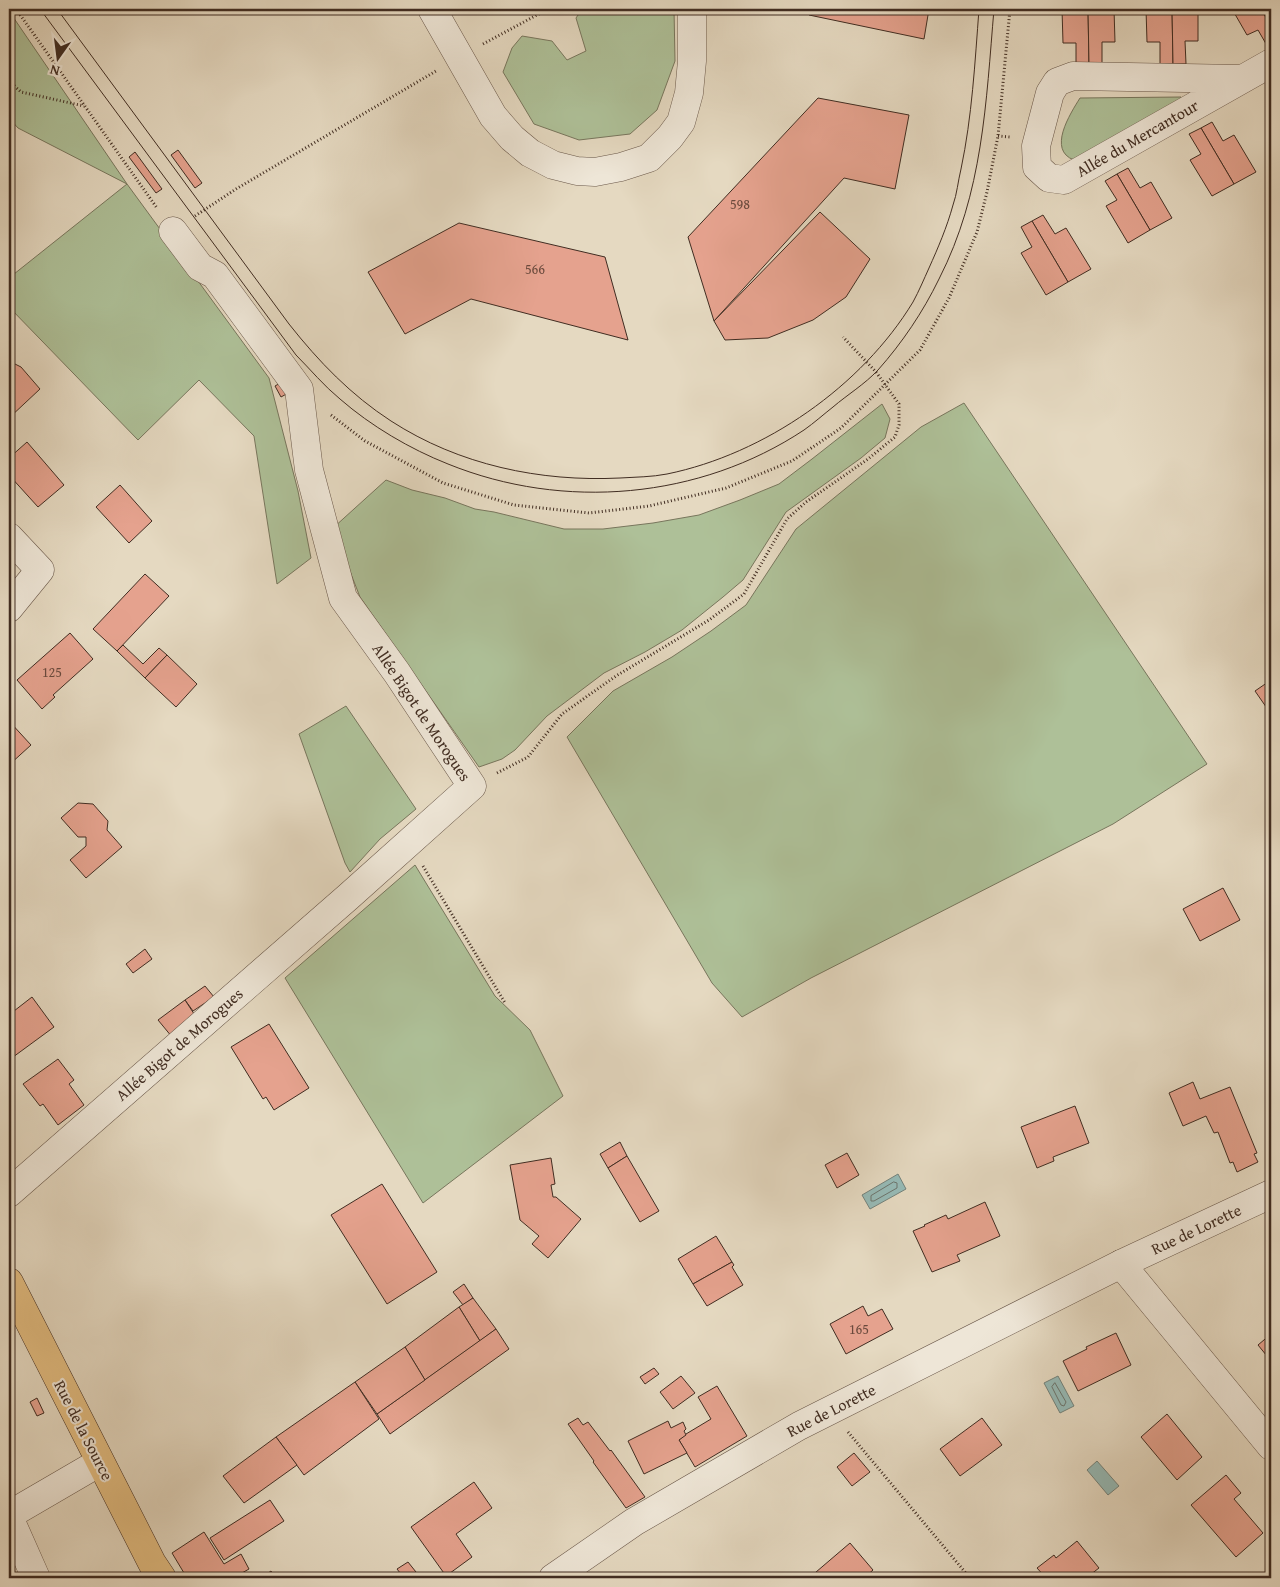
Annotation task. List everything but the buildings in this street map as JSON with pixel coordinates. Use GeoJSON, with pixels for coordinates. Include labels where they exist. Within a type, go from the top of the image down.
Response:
{"type":"FeatureCollection","features":[{"type":"Feature","properties":{"kind":"main road","name":"Rue de la Source"},"geometry":{"type":"LineString","coordinates":[[9,1282],[152,1563],[162,1578]]}},
{"type":"Feature","properties":{"kind":"street"},"geometry":{"type":"LineString","coordinates":[[432,9],[493,116],[512,138],[530,153],[553,165],[577,171],[595,172],[621,167],[649,158],[670,137],[681,122],[689,93],[692,61],[692,9]]}},
{"type":"Feature","properties":{"kind":"street","name":"Allée du Mercantour"},"geometry":{"type":"LineString","coordinates":[[1240,79],[1073,76],[1057,82],[1050,93],[1036,146],[1038,167],[1049,178],[1064,180],[1271,63]]}},
{"type":"Feature","properties":{"kind":"street","name":"Allée Bigot de Morogues"},"geometry":{"type":"LineString","coordinates":[[9,1193],[472,786],[397,672],[343,598],[310,470],[299,389],[215,275],[200,267],[173,230]]}},
{"type":"Feature","properties":{"kind":"street"},"geometry":{"type":"LineString","coordinates":[[9,537],[40,570],[9,608]]}},
{"type":"Feature","properties":{"kind":"street","name":"Rue de Lorette"},"geometry":{"type":"LineString","coordinates":[[553,1578],[634,1522],[799,1426],[1121,1264],[1271,1194]]}},
{"type":"Feature","properties":{"kind":"street"},"geometry":{"type":"LineString","coordinates":[[1121,1264],[1271,1446]]}},
{"type":"Feature","properties":{"kind":"street"},"geometry":{"type":"LineString","coordinates":[[36,1578],[9,1516],[100,1462]]}},
{"type":"Feature","properties":{"kind":"path"},"geometry":{"type":"LineString","coordinates":[[16,9],[173,230],[236,189],[459,57],[548,9]]}},
{"type":"Feature","properties":{"kind":"path"},"geometry":{"type":"LineString","coordinates":[[299,389],[365,442],[443,483],[514,505],[589,513],[649,506],[726,488],[792,461],[841,428],[920,350],[949,298],[977,232],[998,136],[1010,9]]}},
{"type":"Feature","properties":{"kind":"path"},"geometry":{"type":"LineString","coordinates":[[9,81],[21,92],[85,106]]}},
{"type":"Feature","properties":{"kind":"path"},"geometry":{"type":"LineString","coordinates":[[472,786],[528,757],[562,714],[616,676],[710,620],[744,594],[787,520],[806,502],[868,459],[895,437],[899,425],[899,404],[876,372],[843,337]]}},
{"type":"Feature","properties":{"kind":"path"},"geometry":{"type":"LineString","coordinates":[[409,842],[505,1003]]}},
{"type":"Feature","properties":{"kind":"path"},"geometry":{"type":"LineString","coordinates":[[830,1411],[970,1578]]}},
{"type":"Feature","properties":{"kind":"green space"},"geometry":{"type":"Polygon","coordinates":[[[582,9],[674,9],[675,61],[657,110],[630,134],[579,140],[534,124],[503,72],[512,48],[522,36],[552,41],[567,60],[586,51],[576,18],[582,9]]]}},
{"type":"Feature","properties":{"kind":"green space"},"geometry":{"type":"Polygon","coordinates":[[[9,11],[127,184],[18,128],[9,118],[9,11]]]}},
{"type":"Feature","properties":{"kind":"green space"},"geometry":{"type":"Polygon","coordinates":[[[1181,97],[1182,102],[1074,160],[1066,155],[1062,148],[1063,131],[1080,98],[1181,97]]]}},
{"type":"Feature","properties":{"kind":"green space"},"geometry":{"type":"Polygon","coordinates":[[[127,184],[269,378],[298,491],[311,558],[277,584],[254,436],[199,380],[138,440],[9,307],[9,278],[127,184]]]}},
{"type":"Feature","properties":{"kind":"green space"},"geometry":{"type":"Polygon","coordinates":[[[964,403],[1207,764],[1113,824],[811,978],[742,1017],[712,983],[567,737],[613,691],[672,657],[746,605],[796,529],[921,427],[964,403]]]}},
{"type":"Feature","properties":{"kind":"green space"},"geometry":{"type":"Polygon","coordinates":[[[882,404],[890,419],[885,438],[861,458],[786,512],[743,580],[682,630],[604,673],[547,716],[515,750],[502,759],[479,767],[360,597],[333,528],[386,480],[475,509],[564,529],[603,529],[699,515],[779,484],[882,404]]]}},
{"type":"Feature","properties":{"kind":"green space"},"geometry":{"type":"Polygon","coordinates":[[[346,706],[416,809],[380,839],[350,872],[345,863],[299,734],[346,706]]]}},
{"type":"Feature","properties":{"kind":"green space"},"geometry":{"type":"Polygon","coordinates":[[[415,865],[495,996],[530,1030],[563,1096],[423,1203],[285,978],[415,865]]]}},
{"type":"Feature","properties":{"kind":"water"},"geometry":{"type":"Polygon","coordinates":[[[898,1174],[906,1189],[870,1209],[862,1195],[898,1174]]]}},
{"type":"Feature","properties":{"kind":"water"},"geometry":{"type":"Polygon","coordinates":[[[1058,1376],[1074,1406],[1060,1413],[1044,1383],[1058,1376]]]}},
{"type":"Feature","properties":{"kind":"water"},"geometry":{"type":"Polygon","coordinates":[[[1097,1461],[1119,1486],[1108,1495],[1087,1470],[1097,1461]]]}},
{"type":"Feature","properties":{"kind":"tram line"},"geometry":{"type":"LineString","coordinates":[[40,9],[296,355],[334,394],[391,436],[448,464],[492,479],[538,488],[584,492],[630,490],[676,483],[721,471],[764,453],[808,427],[867,380],[887,360],[904,338],[933,291],[954,247],[965,214],[974,181],[985,113],[994,9]]}},
{"type":"Feature","properties":{"kind":"tram line"},"geometry":{"type":"LineString","coordinates":[[57,9],[289,324],[312,352],[349,389],[391,421],[444,449],[501,468],[560,477],[590,479],[644,477],[667,474],[704,464],[740,450],[774,433],[808,412],[839,388],[867,362],[892,333],[913,302],[942,237],[954,201],[965,149],[979,9]]}}]}
